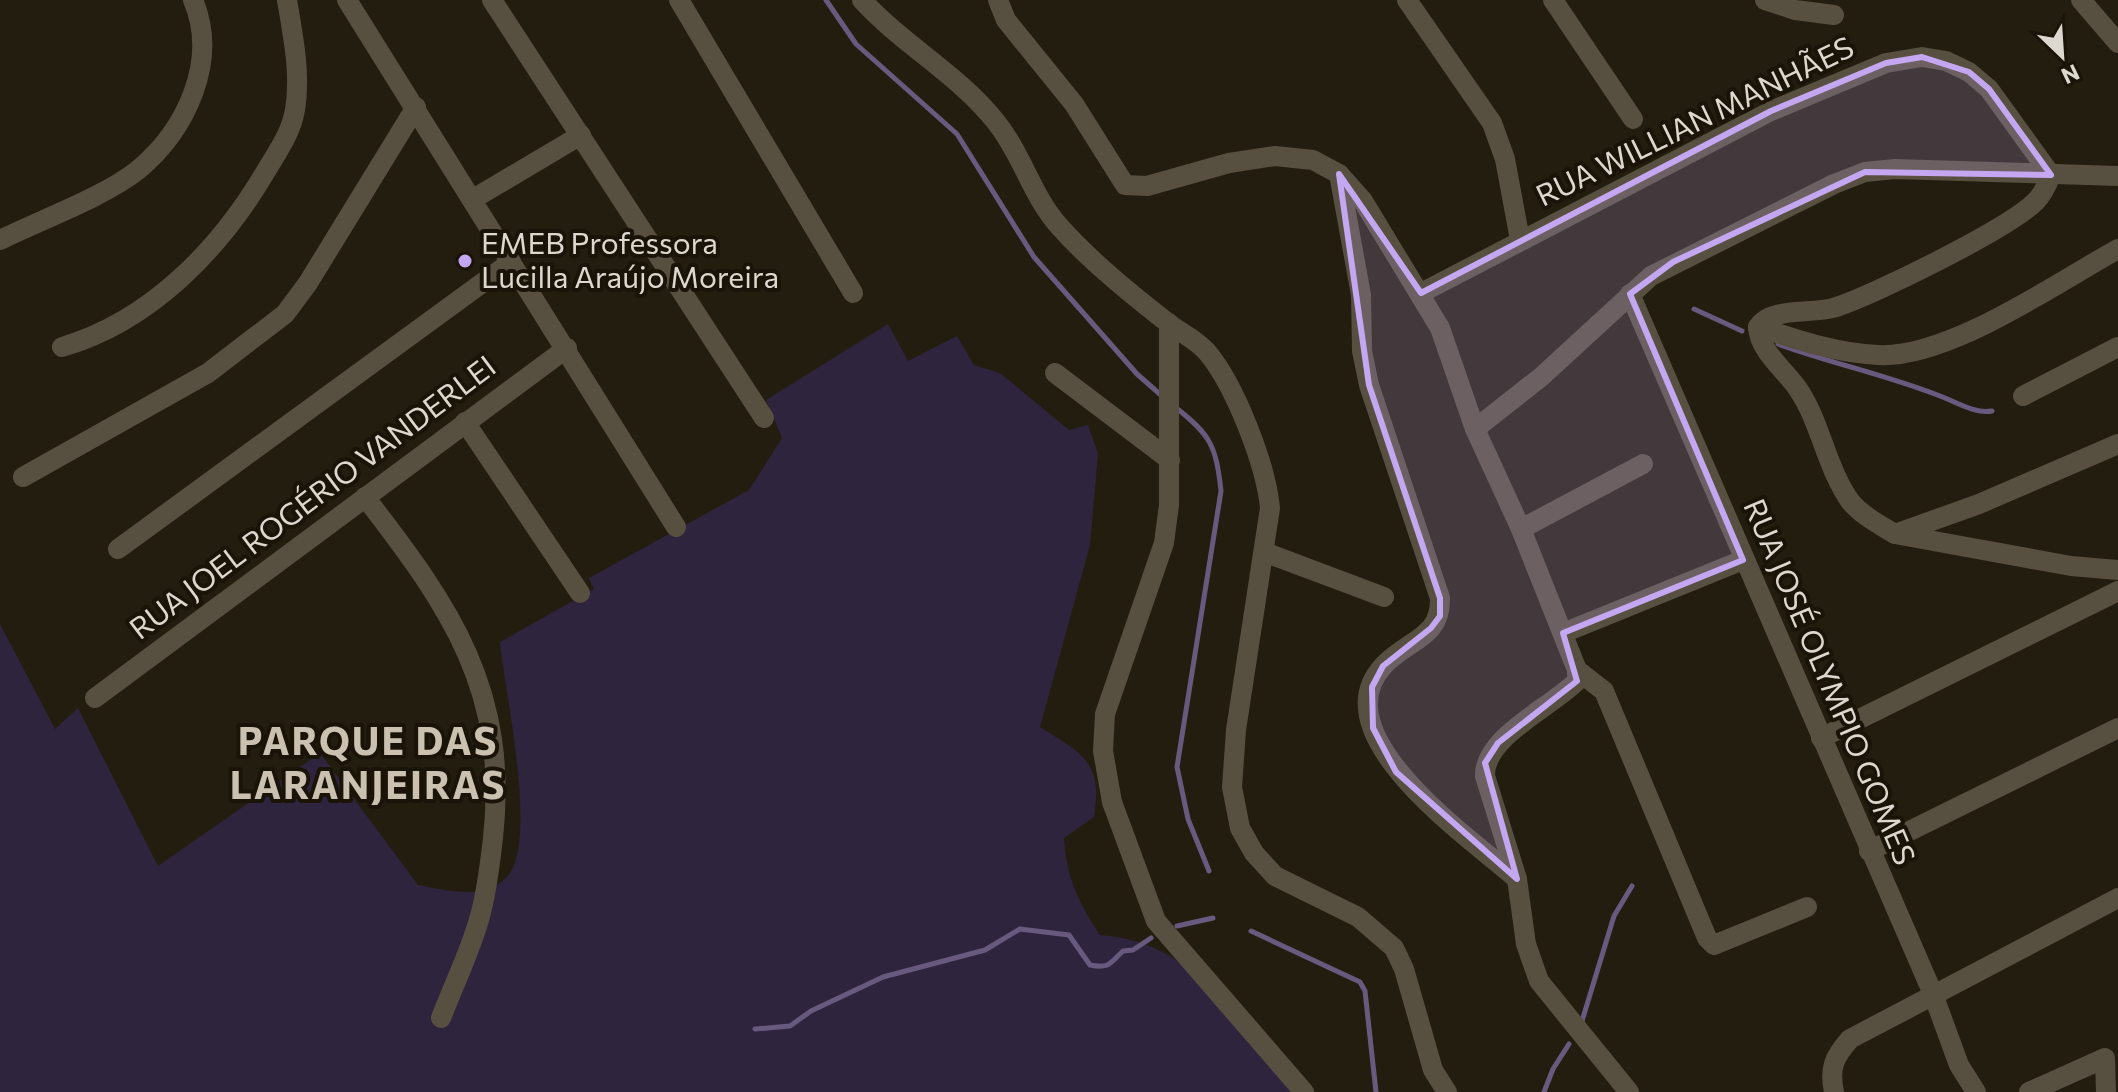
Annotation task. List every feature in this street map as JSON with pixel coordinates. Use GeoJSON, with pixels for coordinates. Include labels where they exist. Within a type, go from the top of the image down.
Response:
{"type":"FeatureCollection","features":[{"type":"Feature","properties":{"kind":"street"},"geometry":{"type":"LineString","coordinates":[[0,240],[137,171],[174,131],[194,94],[202,60],[201,31],[193,0]]}},
{"type":"Feature","properties":{"kind":"street"},"geometry":{"type":"LineString","coordinates":[[62,347],[101,334],[135,313],[205,255],[241,213],[289,133],[295,111],[297,79],[287,0]]}},
{"type":"Feature","properties":{"kind":"street"},"geometry":{"type":"LineString","coordinates":[[347,0],[676,527]]}},
{"type":"Feature","properties":{"kind":"street"},"geometry":{"type":"LineString","coordinates":[[492,0],[764,418]]}},
{"type":"Feature","properties":{"kind":"street"},"geometry":{"type":"LineString","coordinates":[[679,0],[853,293]]}},
{"type":"Feature","properties":{"kind":"street"},"geometry":{"type":"LineString","coordinates":[[862,0],[878,18],[951,76],[996,122],[1057,225],[1208,353],[1254,445],[1269,496],[1264,552],[1236,730],[1232,787],[1240,828],[1254,853],[1275,876],[1358,917],[1394,948],[1404,969],[1433,1070],[1447,1092]]}},
{"type":"Feature","properties":{"kind":"street"},"geometry":{"type":"LineString","coordinates":[[998,0],[1006,20],[1074,104],[1125,185],[1147,186],[1229,163],[1275,156],[1313,160],[1339,174],[1363,201],[1421,293],[1440,328],[1475,429],[1521,529],[1577,670],[1577,681],[1498,743],[1485,763],[1485,776],[1517,879],[1526,944],[1539,981],[1629,1092]]}},
{"type":"Feature","properties":{"kind":"street"},"geometry":{"type":"LineString","coordinates":[[1407,0],[1492,123],[1505,159],[1520,240]]}},
{"type":"Feature","properties":{"kind":"street"},"geometry":{"type":"LineString","coordinates":[[1553,0],[1633,119]]}},
{"type":"Feature","properties":{"kind":"street"},"geometry":{"type":"LineString","coordinates":[[1765,0],[1795,10],[1834,15]]}},
{"type":"Feature","properties":{"kind":"street"},"geometry":{"type":"LineString","coordinates":[[2081,0],[2118,43]]}},
{"type":"Feature","properties":{"kind":"street","name":"RUA WILLIAN MANHÃES"},"geometry":{"type":"LineString","coordinates":[[1421,293],[1771,111],[1886,63],[1922,57],[1946,61],[1969,72],[1989,89],[2051,175]]}},
{"type":"Feature","properties":{"kind":"street"},"geometry":{"type":"LineString","coordinates":[[23,477],[208,373],[285,314],[308,283],[416,107]]}},
{"type":"Feature","properties":{"kind":"street"},"geometry":{"type":"LineString","coordinates":[[473,199],[581,135]]}},
{"type":"Feature","properties":{"kind":"street"},"geometry":{"type":"LineString","coordinates":[[1475,429],[1541,377],[1630,294],[1673,262],[1865,172],[1895,169],[2118,176]]}},
{"type":"Feature","properties":{"kind":"street"},"geometry":{"type":"LineString","coordinates":[[1339,174],[1361,295],[1362,351],[1369,385],[1440,598],[1440,616],[1431,628],[1383,666],[1372,687],[1369,709],[1373,728],[1396,772],[1517,879]]}},
{"type":"Feature","properties":{"kind":"street"},"geometry":{"type":"LineString","coordinates":[[1758,327],[1768,318],[1832,308],[1974,240],[2014,219],[2035,202],[2051,175]]}},
{"type":"Feature","properties":{"kind":"street"},"geometry":{"type":"LineString","coordinates":[[1758,327],[1829,350],[1880,355],[1919,352],[1966,333],[2118,249]]}},
{"type":"Feature","properties":{"kind":"street"},"geometry":{"type":"LineString","coordinates":[[118,549],[511,262]]}},
{"type":"Feature","properties":{"kind":"street","name":"RUA JOSÉ OLYMPIO GOMES"},"geometry":{"type":"LineString","coordinates":[[1630,294],[1666,370],[1743,560],[1933,994],[1959,1065],[1976,1092]]}},
{"type":"Feature","properties":{"kind":"street"},"geometry":{"type":"LineString","coordinates":[[1169,323],[1171,416],[1164,543],[1143,610],[1117,671],[1105,714],[1103,751],[1112,802],[1156,921],[1304,1092]]}},
{"type":"Feature","properties":{"kind":"street"},"geometry":{"type":"LineString","coordinates":[[1758,327],[1776,363],[1798,389],[1834,473],[1852,503],[1895,534],[2071,566],[2118,570]]}},
{"type":"Feature","properties":{"kind":"street"},"geometry":{"type":"LineString","coordinates":[[2023,396],[2118,347]]}},
{"type":"Feature","properties":{"kind":"street","name":"RUA JOEL ROGÉRIO VANDERLEI"},"geometry":{"type":"LineString","coordinates":[[95,698],[567,348]]}},
{"type":"Feature","properties":{"kind":"street"},"geometry":{"type":"LineString","coordinates":[[1055,373],[1170,460]]}},
{"type":"Feature","properties":{"kind":"street"},"geometry":{"type":"LineString","coordinates":[[465,422],[580,593]]}},
{"type":"Feature","properties":{"kind":"street"},"geometry":{"type":"LineString","coordinates":[[1895,534],[1979,504],[2118,444]]}},
{"type":"Feature","properties":{"kind":"street"},"geometry":{"type":"LineString","coordinates":[[1521,529],[1643,464]]}},
{"type":"Feature","properties":{"kind":"street"},"geometry":{"type":"LineString","coordinates":[[365,497],[409,555],[464,646],[487,706],[497,765],[496,810],[480,916],[441,1018]]}},
{"type":"Feature","properties":{"kind":"street"},"geometry":{"type":"LineString","coordinates":[[1264,552],[1384,597]]}},
{"type":"Feature","properties":{"kind":"street"},"geometry":{"type":"LineString","coordinates":[[1563,633],[1743,560]]}},
{"type":"Feature","properties":{"kind":"street"},"geometry":{"type":"LineString","coordinates":[[1821,738],[2118,591]]}},
{"type":"Feature","properties":{"kind":"street"},"geometry":{"type":"LineString","coordinates":[[1577,670],[1604,691],[1707,938],[1714,945],[1807,907]]}},
{"type":"Feature","properties":{"kind":"street"},"geometry":{"type":"LineString","coordinates":[[1869,851],[2118,728]]}},
{"type":"Feature","properties":{"kind":"street"},"geometry":{"type":"LineString","coordinates":[[1834,1092],[1830,1073],[1836,1055],[1850,1039],[2118,898]]}},
{"type":"Feature","properties":{"kind":"street"},"geometry":{"type":"LineString","coordinates":[[2029,1092],[2112,1054]]}},
{"type":"Feature","properties":{"kind":"street"},"geometry":{"type":"LineString","coordinates":[[2106,1092],[2112,1054]]}},
{"type":"Feature","properties":{"kind":"highlighted area"},"geometry":{"type":"Polygon","coordinates":[[[1922,57],[1969,72],[1989,89],[2051,175],[1865,172],[1673,262],[1630,294],[1743,560],[1563,633],[1577,681],[1498,743],[1485,763],[1517,879],[1396,772],[1373,728],[1372,687],[1383,666],[1431,628],[1440,616],[1440,598],[1369,385],[1339,174],[1421,293],[1771,111],[1886,63],[1922,57]]]}},
{"type":"Feature","properties":{"kind":"shaded area"},"geometry":{"type":"Polygon","coordinates":[[[888,324],[908,361],[957,336],[974,365],[1000,373],[1069,430],[1088,425],[1098,454],[1090,545],[1040,727],[1078,753],[1092,771],[1095,784],[1094,817],[1064,838],[1071,877],[1080,901],[1100,935],[1134,941],[1164,953],[1190,970],[1214,990],[1235,1014],[1296,1092],[0,1092],[0,624],[55,729],[78,708],[158,866],[320,753],[418,885],[464,892],[486,890],[506,878],[516,860],[520,834],[517,765],[500,642],[594,589],[589,578],[749,490],[782,438],[766,400],[888,324]]]}},
{"type":"Feature","properties":{"kind":"waterway"},"geometry":{"type":"LineString","coordinates":[[826,0],[856,44],[957,134],[1034,257],[1137,374],[1162,396]]}},
{"type":"Feature","properties":{"kind":"waterway"},"geometry":{"type":"LineString","coordinates":[[1694,309],[1742,331]]}},
{"type":"Feature","properties":{"kind":"waterway"},"geometry":{"type":"LineString","coordinates":[[1778,344],[1925,390],[1974,410],[1992,411]]}},
{"type":"Feature","properties":{"kind":"waterway"},"geometry":{"type":"LineString","coordinates":[[1175,407],[1197,426],[1210,443],[1221,491],[1177,767],[1188,819],[1209,871]]}},
{"type":"Feature","properties":{"kind":"waterway"},"geometry":{"type":"LineString","coordinates":[[1582,1021],[1614,916],[1632,886]]}},
{"type":"Feature","properties":{"kind":"waterway"},"geometry":{"type":"LineString","coordinates":[[1177,926],[1213,918]]}},
{"type":"Feature","properties":{"kind":"waterway"},"geometry":{"type":"LineString","coordinates":[[755,1029],[790,1026],[811,1011],[883,977],[985,950],[1020,929],[1069,935],[1090,965],[1097,966],[1109,964],[1123,951],[1133,950],[1151,938]]}},
{"type":"Feature","properties":{"kind":"waterway"},"geometry":{"type":"LineString","coordinates":[[1251,931],[1360,982],[1365,991],[1376,1092]]}},
{"type":"Feature","properties":{"kind":"waterway"},"geometry":{"type":"LineString","coordinates":[[1544,1092],[1553,1069],[1569,1044]]}},
{"type":"Feature","properties":{"kind":"place","name":"EMEB Professora Lucilla Araújo Moreira"},"geometry":{"type":"Point","coordinates":[465,261]}},
{"type":"Feature","properties":{"kind":"district","name":"PARQUE DAS LARANJEIRAS"},"geometry":{"type":"Point","coordinates":[368,764]}}]}
